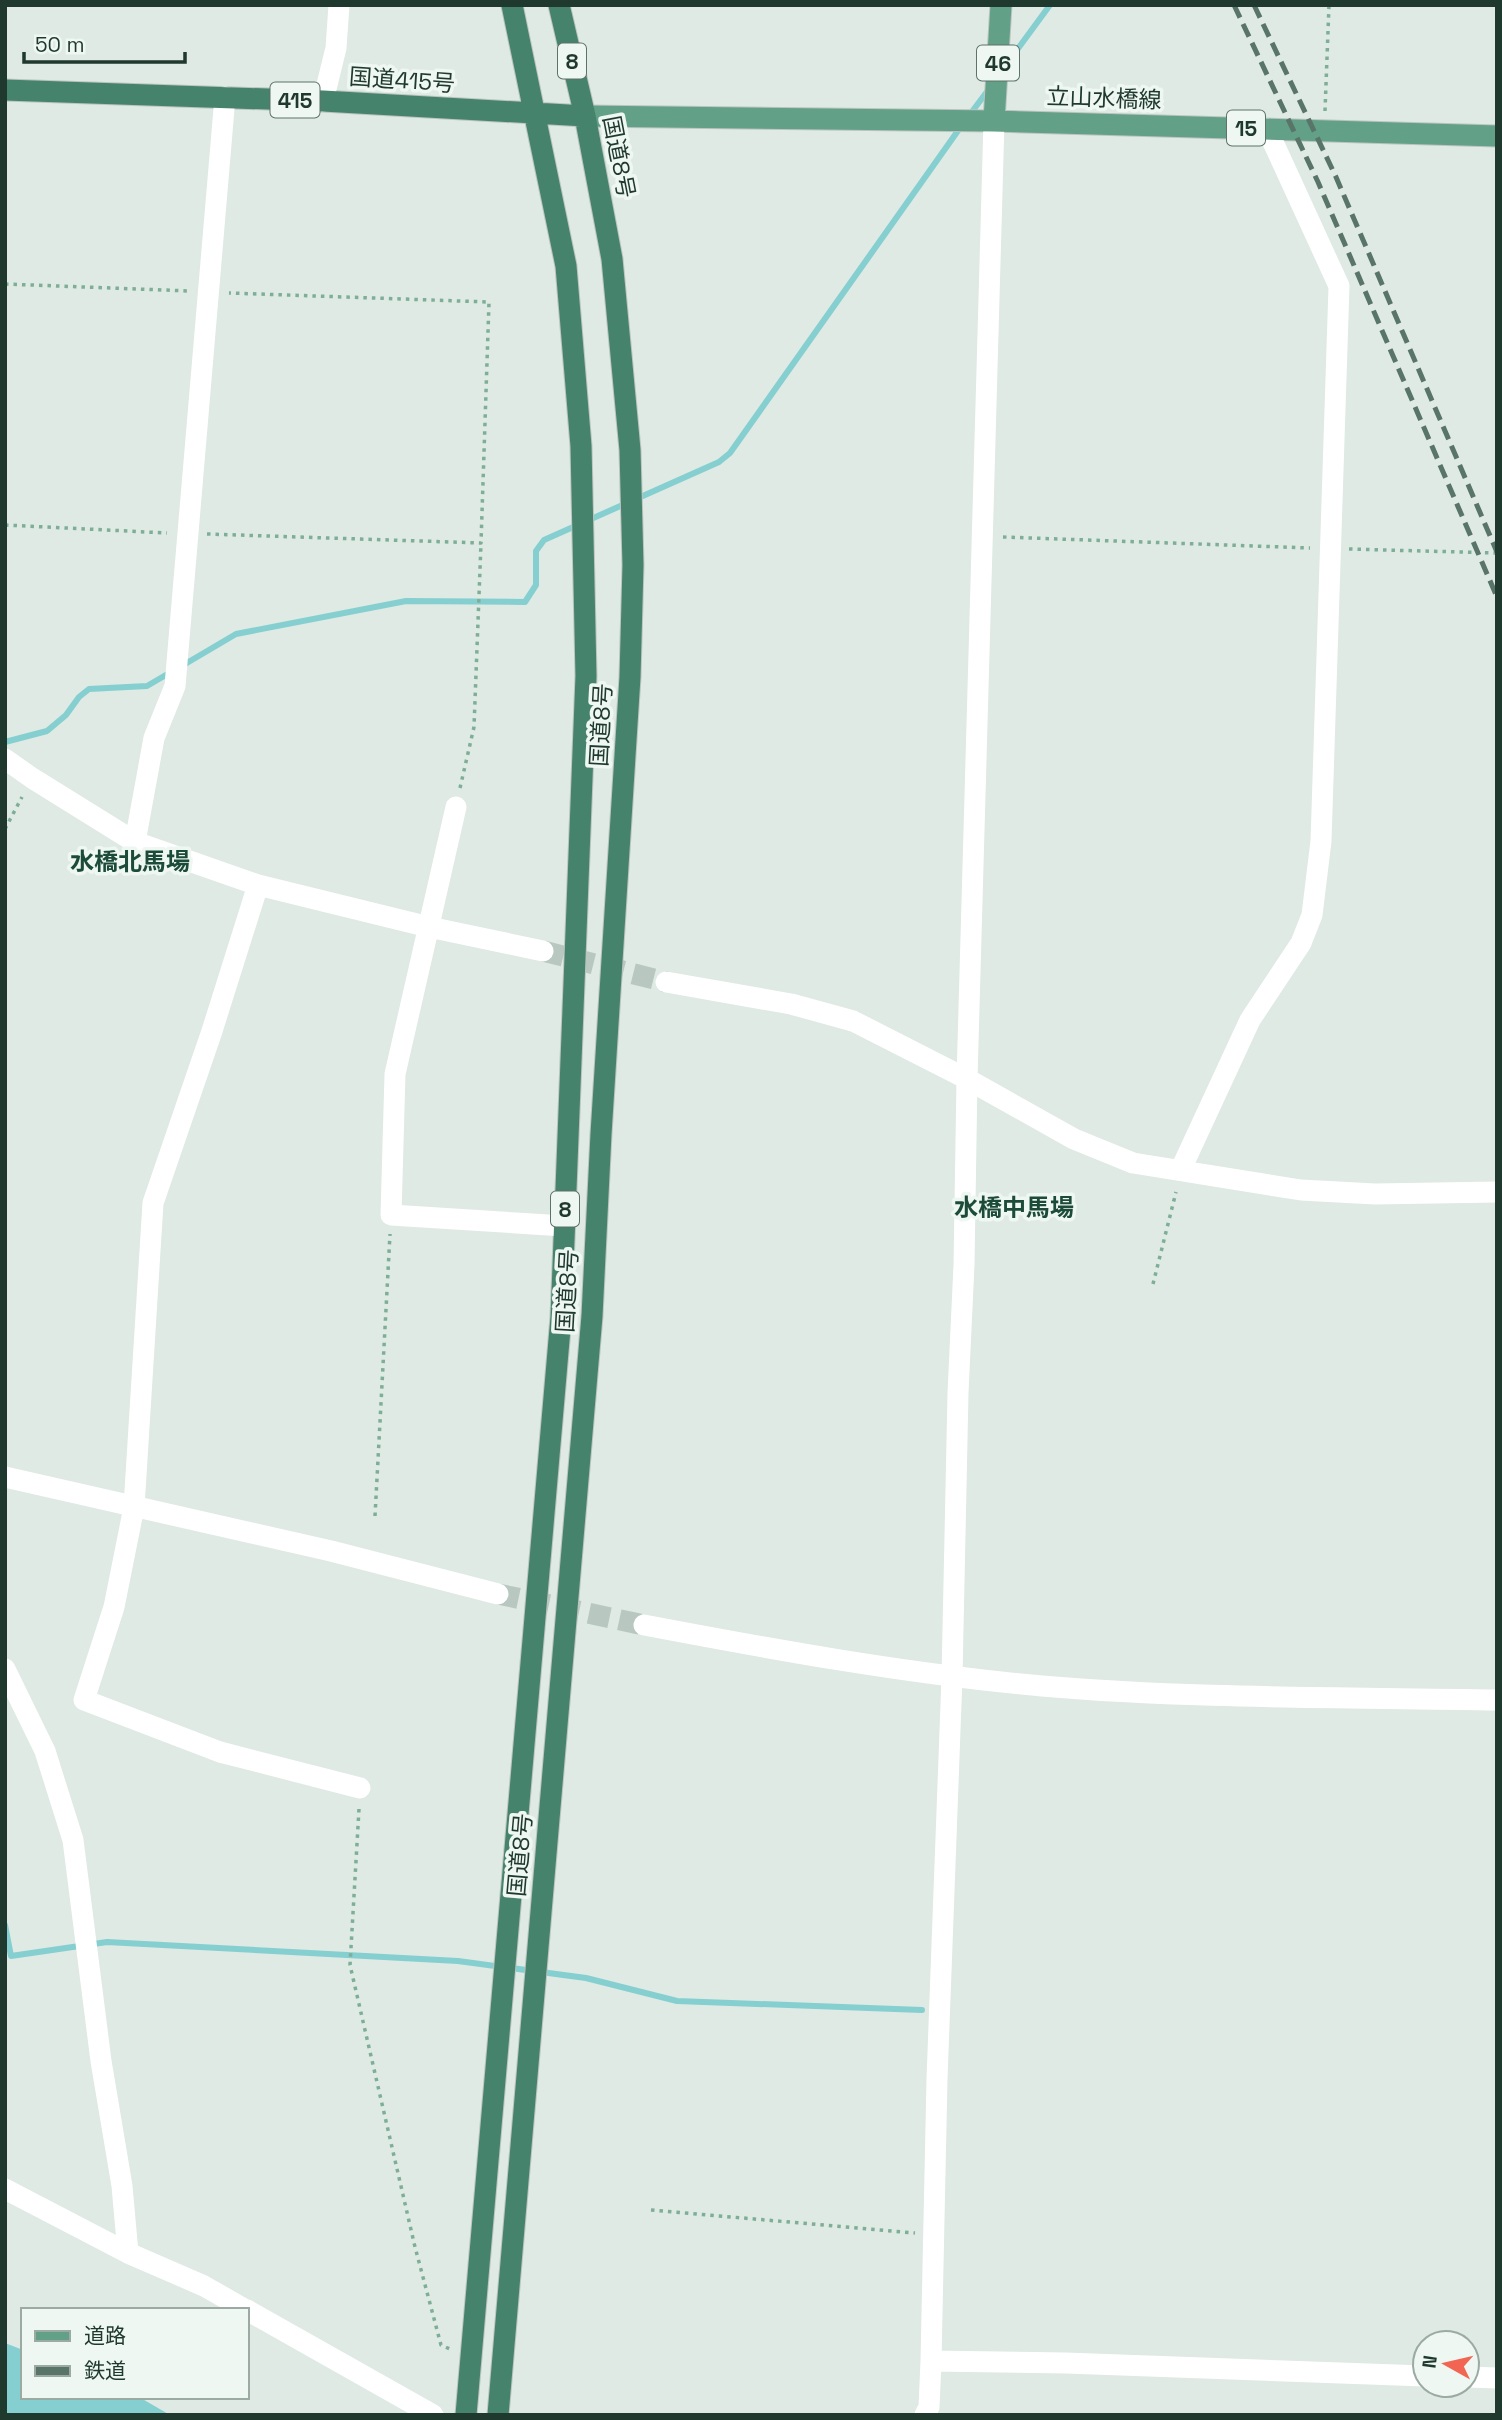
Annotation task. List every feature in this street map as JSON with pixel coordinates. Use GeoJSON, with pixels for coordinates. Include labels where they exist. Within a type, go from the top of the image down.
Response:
{"type":"FeatureCollection","features":[{"type":"Feature","properties":{"kind":"highway","name":"国道8号"},"geometry":{"type":"LineString","coordinates":[[466,2415],[560,1331],[586,676],[582,446],[566,265],[537,115],[512,5]]}},
{"type":"Feature","properties":{"kind":"highway","name":"国道8号"},"geometry":{"type":"LineString","coordinates":[[498,2415],[592,1316],[630,677],[633,565],[630,450],[612,259],[559,5]]}},
{"type":"Feature","properties":{"kind":"highway","name":"国道415号"},"geometry":{"type":"LineString","coordinates":[[5,90],[323,101],[584,116]]}},
{"type":"Feature","properties":{"kind":"main road","name":"46"},"geometry":{"type":"LineString","coordinates":[[995,121],[1001,5]]}},
{"type":"Feature","properties":{"kind":"main road","name":"立山水橋線"},"geometry":{"type":"LineString","coordinates":[[584,116],[995,121],[1497,136]]}},
{"type":"Feature","properties":{"kind":"street"},"geometry":{"type":"LineString","coordinates":[[323,101],[336,48],[339,5]]}},
{"type":"Feature","properties":{"kind":"street"},"geometry":{"type":"LineString","coordinates":[[135,842],[154,738],[174,686],[225,97]]}},
{"type":"Feature","properties":{"kind":"street"},"geometry":{"type":"LineString","coordinates":[[925,2415],[929,2407],[931,2361],[937,2079],[952,1677],[995,121]]}},
{"type":"Feature","properties":{"kind":"street"},"geometry":{"type":"LineString","coordinates":[[1181,1169],[1250,1020],[1301,943],[1312,915],[1321,841],[1339,286],[1267,129]]}},
{"type":"Feature","properties":{"kind":"street"},"geometry":{"type":"LineString","coordinates":[[5,759],[135,842],[258,886],[543,951]]}},
{"type":"Feature","properties":{"kind":"street"},"geometry":{"type":"LineString","coordinates":[[456,807],[395,1074],[391,1215],[564,1226]]}},
{"type":"Feature","properties":{"kind":"street"},"geometry":{"type":"LineString","coordinates":[[258,886],[153,1203],[134,1507],[114,1607],[84,1700],[220,1752],[360,1788]]}},
{"type":"Feature","properties":{"kind":"street"},"geometry":{"type":"LineString","coordinates":[[666,982],[790,1004],[853,1021],[967,1079],[1073,1139],[1133,1163],[1301,1190],[1375,1194],[1497,1192]]}},
{"type":"Feature","properties":{"kind":"street"},"geometry":{"type":"LineString","coordinates":[[5,1477],[331,1550],[498,1594]]}},
{"type":"Feature","properties":{"kind":"street"},"geometry":{"type":"LineString","coordinates":[[644,1625],[812,1657],[952,1677],[1164,1694],[1497,1700]]}},
{"type":"Feature","properties":{"kind":"street"},"geometry":{"type":"LineString","coordinates":[[5,1669],[45,1751],[73,1840],[101,2061],[122,2186],[128,2253]]}},
{"type":"Feature","properties":{"kind":"street"},"geometry":{"type":"LineString","coordinates":[[5,2189],[128,2253],[204,2286],[242,2308]]}},
{"type":"Feature","properties":{"kind":"street"},"geometry":{"type":"LineString","coordinates":[[248,2311],[433,2415]]}},
{"type":"Feature","properties":{"kind":"street"},"geometry":{"type":"LineString","coordinates":[[931,2361],[1411,2375]]}},
{"type":"Feature","properties":{"kind":"path"},"geometry":{"type":"LineString","coordinates":[[1324,131],[1329,5]]}},
{"type":"Feature","properties":{"kind":"path"},"geometry":{"type":"LineString","coordinates":[[5,284],[489,302],[474,727],[456,807]]}},
{"type":"Feature","properties":{"kind":"path"},"geometry":{"type":"LineString","coordinates":[[5,525],[481,543]]}},
{"type":"Feature","properties":{"kind":"path"},"geometry":{"type":"LineString","coordinates":[[983,537],[1497,553]]}},
{"type":"Feature","properties":{"kind":"path"},"geometry":{"type":"LineString","coordinates":[[5,829],[32,778]]}},
{"type":"Feature","properties":{"kind":"path"},"geometry":{"type":"LineString","coordinates":[[1153,1284],[1181,1169]]}},
{"type":"Feature","properties":{"kind":"path"},"geometry":{"type":"LineString","coordinates":[[375,1516],[391,1215]]}},
{"type":"Feature","properties":{"kind":"path"},"geometry":{"type":"LineString","coordinates":[[360,1788],[350,1965],[415,2247],[441,2345],[470,2358]]}},
{"type":"Feature","properties":{"kind":"path"},"geometry":{"type":"LineString","coordinates":[[651,2210],[934,2234]]}},
{"type":"Feature","properties":{"kind":"water"},"geometry":{"type":"Polygon","coordinates":[[[5,2343],[21,2349],[21,2399],[142,2399],[170,2415],[5,2415],[5,2343]]]}},
{"type":"Feature","properties":{"kind":"waterway"},"geometry":{"type":"LineString","coordinates":[[1003,69],[1050,5]]}},
{"type":"Feature","properties":{"kind":"waterway"},"geometry":{"type":"LineString","coordinates":[[968,117],[989,89]]}},
{"type":"Feature","properties":{"kind":"waterway"},"geometry":{"type":"LineString","coordinates":[[180,667],[236,634],[406,601],[525,602],[536,585],[536,551],[544,540],[719,462],[730,453],[962,125]]}},
{"type":"Feature","properties":{"kind":"waterway"},"geometry":{"type":"LineString","coordinates":[[5,742],[47,731],[66,715],[79,697],[89,689],[147,686],[171,672]]}},
{"type":"Feature","properties":{"kind":"waterway"},"geometry":{"type":"LineString","coordinates":[[5,1925],[11,1956],[107,1942],[458,1961],[586,1978],[677,2001],[922,2010]]}},
{"type":"Feature","properties":{"kind":"tunnel"},"geometry":{"type":"LineString","coordinates":[[543,951],[666,982]]}},
{"type":"Feature","properties":{"kind":"tunnel"},"geometry":{"type":"LineString","coordinates":[[498,1594],[644,1625]]}},
{"type":"Feature","properties":{"kind":"railway"},"geometry":{"type":"LineString","coordinates":[[1234,5],[1318,182],[1497,597]]}},
{"type":"Feature","properties":{"kind":"railway"},"geometry":{"type":"LineString","coordinates":[[1254,5],[1336,177],[1497,552]]}},
{"type":"Feature","properties":{"kind":"district","name":"水橋北馬場"},"geometry":{"type":"Point","coordinates":[130,861]}},
{"type":"Feature","properties":{"kind":"district","name":"水橋中馬場"},"geometry":{"type":"Point","coordinates":[1014,1207]}}]}
